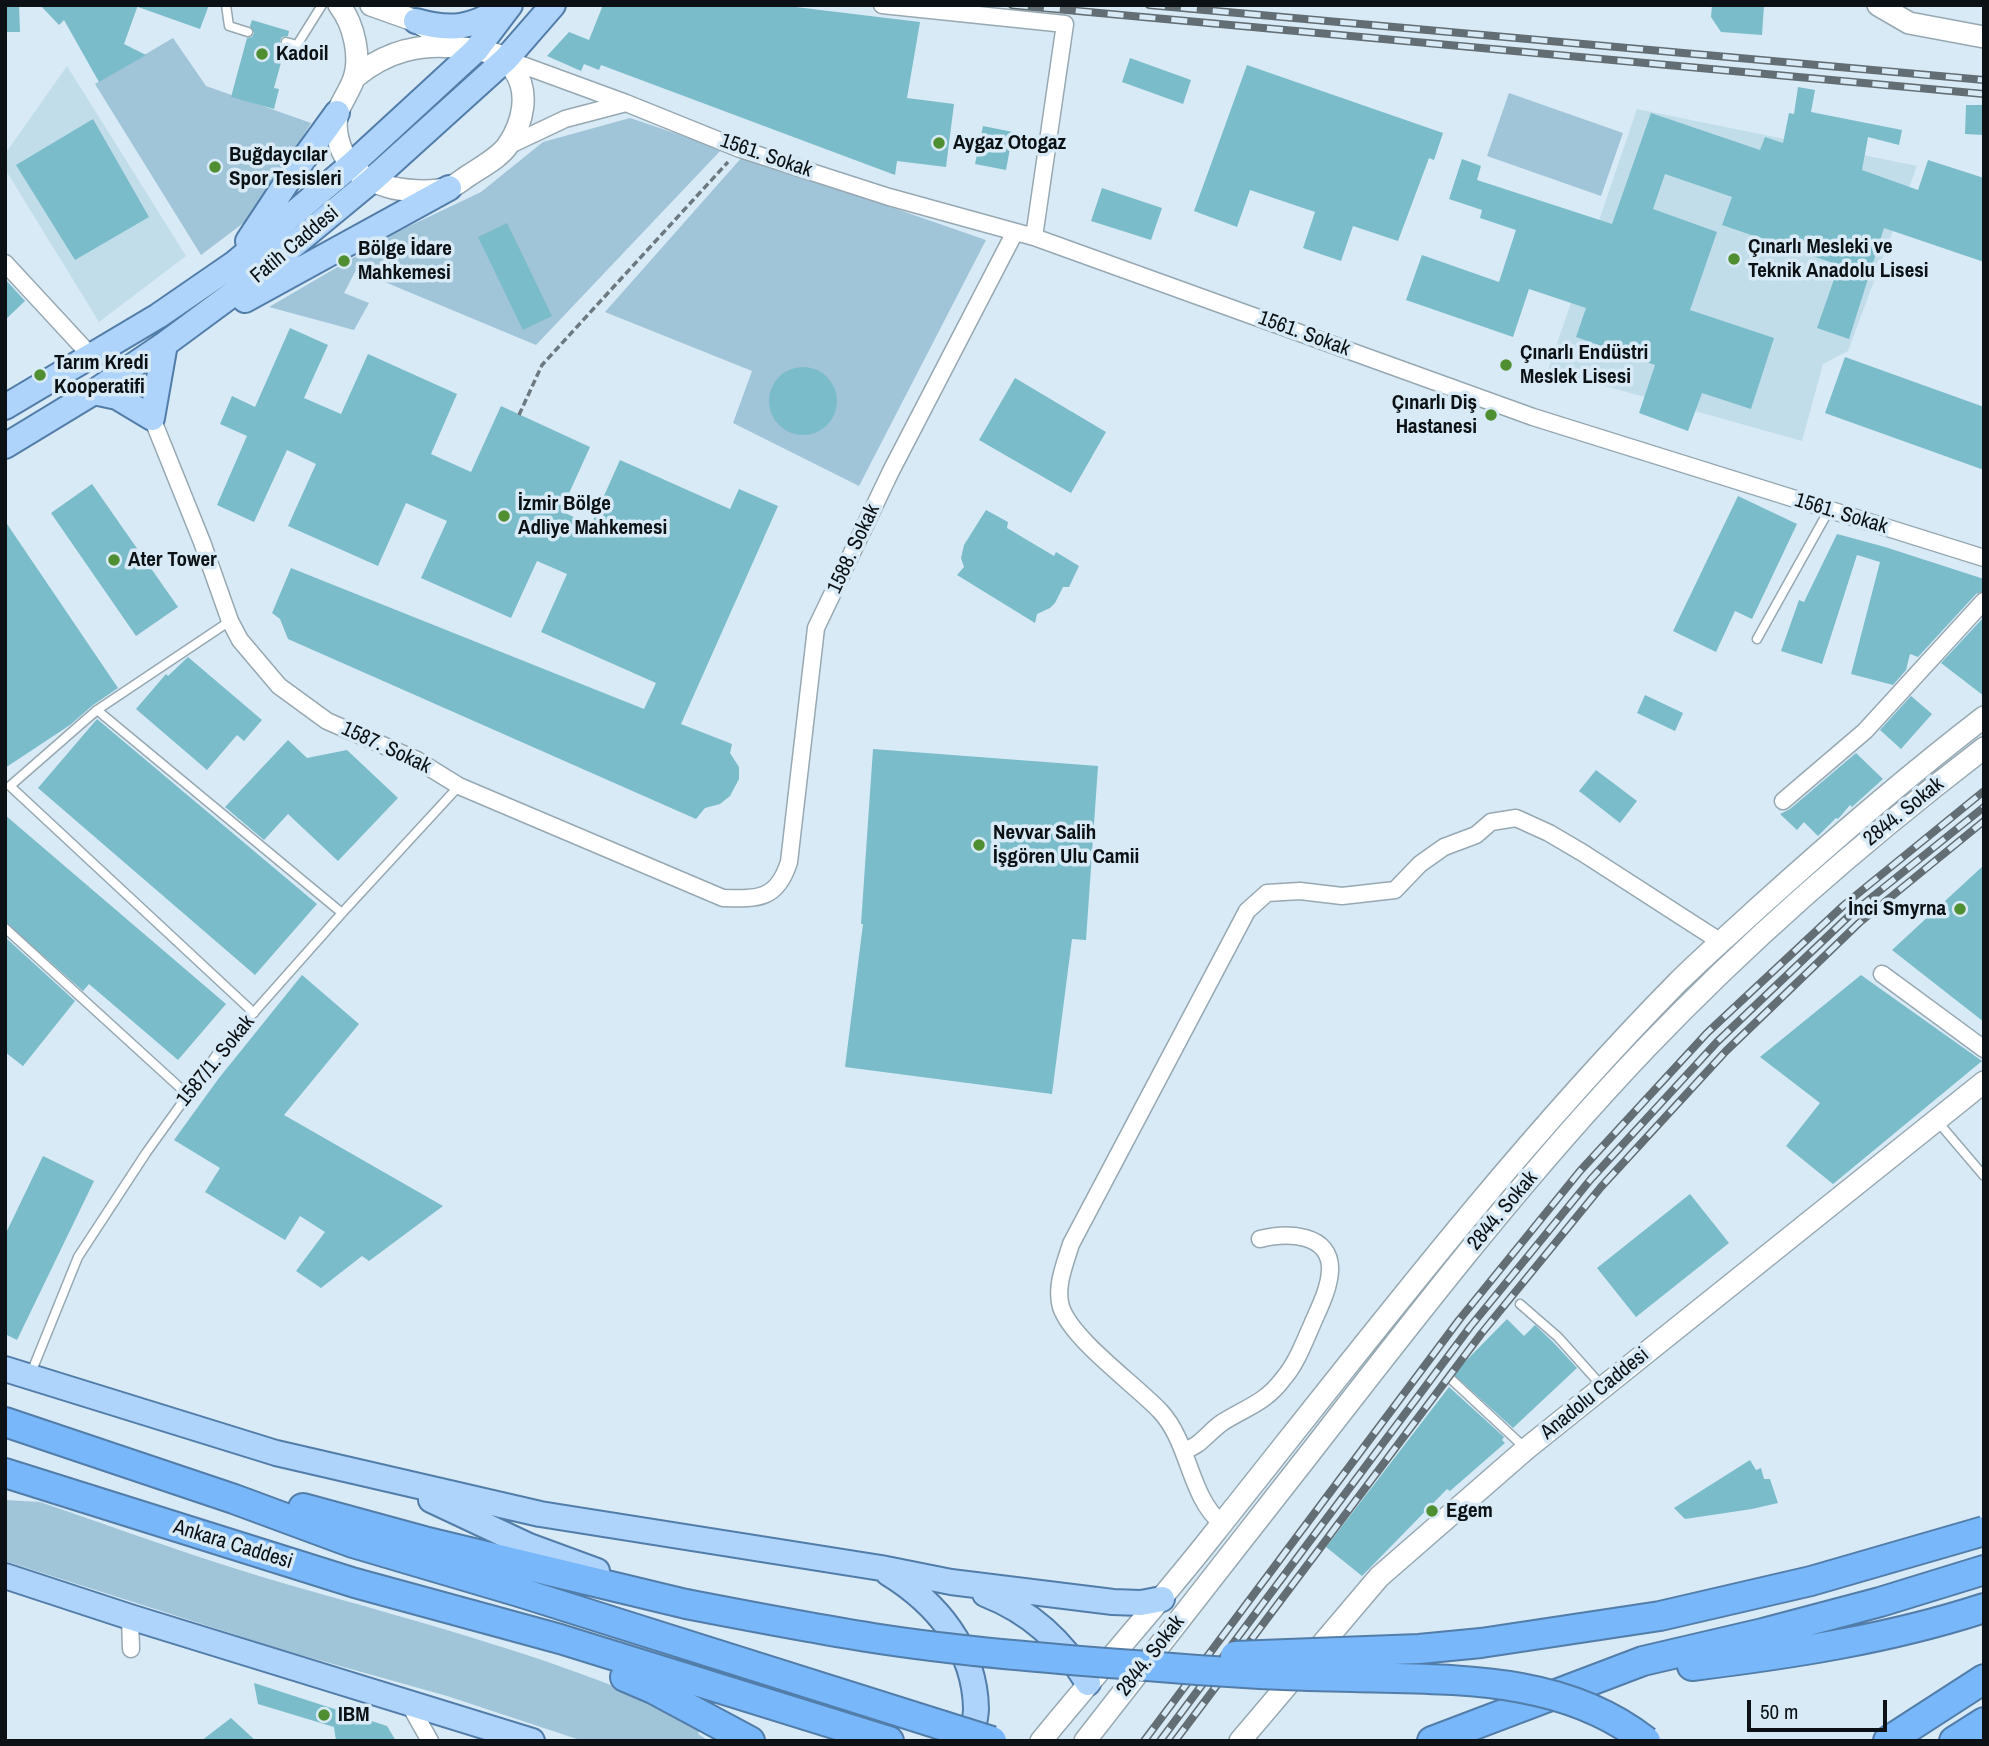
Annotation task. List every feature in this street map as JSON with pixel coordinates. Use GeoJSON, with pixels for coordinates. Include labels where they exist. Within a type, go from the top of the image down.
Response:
{"type":"FeatureCollection","features":[{"type":"Feature","properties":{"kind":"highway"},"geometry":{"type":"LineString","coordinates":[[5,1422],[234,1499],[354,1543],[992,1741]]}},
{"type":"Feature","properties":{"kind":"highway","name":"Ankara Caddesi"},"geometry":{"type":"LineString","coordinates":[[13,1477],[462,1614]]}},
{"type":"Feature","properties":{"kind":"highway"},"geometry":{"type":"LineString","coordinates":[[234,1499],[286,1504],[322,1512],[436,1545],[686,1604],[876,1638],[1149,1667],[1438,1679],[1510,1685],[1571,1699],[1634,1731],[1646,1741]]}},
{"type":"Feature","properties":{"kind":"highway"},"geometry":{"type":"LineString","coordinates":[[1149,1667],[1255,1654],[1419,1649],[1480,1643],[1660,1616],[1811,1581],[1984,1531]]}},
{"type":"Feature","properties":{"kind":"highway"},"geometry":{"type":"LineString","coordinates":[[1432,1741],[1643,1661],[1880,1602],[1984,1570]]}},
{"type":"Feature","properties":{"kind":"highway"},"geometry":{"type":"LineString","coordinates":[[1578,1685],[1858,1640],[1984,1608]]}},
{"type":"Feature","properties":{"kind":"highway"},"geometry":{"type":"LineString","coordinates":[[462,1614],[506,1636],[561,1653],[642,1684],[750,1741]]}},
{"type":"Feature","properties":{"kind":"highway"},"geometry":{"type":"LineString","coordinates":[[462,1614],[560,1639],[889,1741]]}},
{"type":"Feature","properties":{"kind":"highway"},"geometry":{"type":"LineString","coordinates":[[1888,1741],[1984,1679]]}},
{"type":"Feature","properties":{"kind":"highway"},"geometry":{"type":"LineString","coordinates":[[1954,1741],[1984,1722]]}},
{"type":"Feature","properties":{"kind":"main road"},"geometry":{"type":"LineString","coordinates":[[235,262],[287,182],[337,113],[354,78],[357,53],[352,31],[339,5]]}},
{"type":"Feature","properties":{"kind":"main road"},"geometry":{"type":"LineString","coordinates":[[371,5],[439,28],[463,26],[487,18],[508,5]]}},
{"type":"Feature","properties":{"kind":"main road"},"geometry":{"type":"LineString","coordinates":[[354,78],[373,62],[421,46],[467,48],[508,5]]}},
{"type":"Feature","properties":{"kind":"main road","name":"Fatih Caddesi"},"geometry":{"type":"LineString","coordinates":[[5,446],[94,392],[249,282],[371,181],[506,59],[553,5]]}},
{"type":"Feature","properties":{"kind":"main road"},"geometry":{"type":"LineString","coordinates":[[1878,5],[1909,23],[1984,37]]}},
{"type":"Feature","properties":{"kind":"main road"},"geometry":{"type":"LineString","coordinates":[[94,392],[117,397],[152,418],[165,344],[449,188],[484,166],[508,146],[520,120],[524,102],[519,78],[506,59],[467,48],[416,21]]}},
{"type":"Feature","properties":{"kind":"main road","name":"Fatih Caddesi"},"geometry":{"type":"LineString","coordinates":[[5,407],[158,316],[235,262],[351,166],[467,48]]}},
{"type":"Feature","properties":{"kind":"main road"},"geometry":{"type":"LineString","coordinates":[[337,113],[337,140],[351,166],[371,181],[402,191],[449,188]]}},
{"type":"Feature","properties":{"kind":"main road","name":"2844. Sokak"},"geometry":{"type":"LineString","coordinates":[[1041,1741],[1088,1683],[1163,1599],[1478,1203],[1576,1090],[1679,981],[1721,942],[1883,797],[1984,717]]}},
{"type":"Feature","properties":{"kind":"main road","name":"2844. Sokak"},"geometry":{"type":"LineString","coordinates":[[1087,1739],[1383,1359],[1561,1141],[1646,1048],[1724,969],[1818,883],[1911,804],[1984,748]]}},
{"type":"Feature","properties":{"kind":"main road","name":"Anadolu Caddesi"},"geometry":{"type":"LineString","coordinates":[[1240,1741],[1379,1577],[1526,1450],[1984,1082]]}},
{"type":"Feature","properties":{"kind":"main road"},"geometry":{"type":"LineString","coordinates":[[5,1369],[276,1452],[366,1472],[529,1546],[686,1604]]}},
{"type":"Feature","properties":{"kind":"main road"},"geometry":{"type":"LineString","coordinates":[[386,1479],[540,1514],[881,1568],[951,1582],[1113,1602],[1163,1599]]}},
{"type":"Feature","properties":{"kind":"main road"},"geometry":{"type":"LineString","coordinates":[[881,1568],[908,1585],[926,1602],[944,1620],[964,1651],[973,1680],[976,1711],[970,1741]]}},
{"type":"Feature","properties":{"kind":"main road"},"geometry":{"type":"LineString","coordinates":[[5,1576],[532,1741]]}},
{"type":"Feature","properties":{"kind":"main road"},"geometry":{"type":"LineString","coordinates":[[951,1582],[1025,1612],[1066,1650],[1088,1683],[1094,1699],[1095,1711],[1087,1739]]}},
{"type":"Feature","properties":{"kind":"street"},"geometry":{"type":"LineString","coordinates":[[882,5],[1065,24],[1034,237]]}},
{"type":"Feature","properties":{"kind":"street","name":"1561. Sokak"},"geometry":{"type":"LineString","coordinates":[[506,59],[740,149],[889,197],[1034,237],[1533,417],[1984,558]]}},
{"type":"Feature","properties":{"kind":"street"},"geometry":{"type":"LineString","coordinates":[[508,146],[565,119],[626,103]]}},
{"type":"Feature","properties":{"kind":"street","name":"1588. Sokak"},"geometry":{"type":"LineString","coordinates":[[775,891],[789,862],[816,628],[891,471],[1015,232]]}},
{"type":"Feature","properties":{"kind":"street"},"geometry":{"type":"LineString","coordinates":[[5,263],[92,357]]}},
{"type":"Feature","properties":{"kind":"street","name":"1587. Sokak"},"geometry":{"type":"LineString","coordinates":[[152,418],[202,542],[230,621],[240,640],[279,686],[327,721],[417,760],[459,786],[723,898],[754,899],[775,891]]}},
{"type":"Feature","properties":{"kind":"street"},"geometry":{"type":"LineString","coordinates":[[1783,801],[1865,731],[1984,601]]}},
{"type":"Feature","properties":{"kind":"street"},"geometry":{"type":"LineString","coordinates":[[1222,1524],[1211,1514],[1194,1478],[1185,1450],[1163,1414],[1073,1328],[1062,1307],[1059,1286],[1071,1244],[1247,911],[1267,893],[1300,891],[1342,896],[1395,890],[1420,864],[1444,847],[1476,835],[1491,822],[1516,818],[1583,853],[1721,942]]}},
{"type":"Feature","properties":{"kind":"street"},"geometry":{"type":"LineString","coordinates":[[1882,974],[1984,1049]]}},
{"type":"Feature","properties":{"kind":"street"},"geometry":{"type":"LineString","coordinates":[[1185,1450],[1196,1447],[1222,1423],[1267,1398],[1285,1377],[1297,1357],[1324,1297],[1331,1270],[1326,1251],[1313,1239],[1291,1235],[1261,1239]]}},
{"type":"Feature","properties":{"kind":"street"},"geometry":{"type":"LineString","coordinates":[[130,1617],[131,1649]]}},
{"type":"Feature","properties":{"kind":"street"},"geometry":{"type":"LineString","coordinates":[[408,1702],[430,1741]]}},
{"type":"Feature","properties":{"kind":"lane"},"geometry":{"type":"LineString","coordinates":[[226,5],[229,26],[248,32]]}},
{"type":"Feature","properties":{"kind":"lane"},"geometry":{"type":"LineString","coordinates":[[286,42],[297,45],[322,5]]}},
{"type":"Feature","properties":{"kind":"lane"},"geometry":{"type":"LineString","coordinates":[[1757,639],[1829,510]]}},
{"type":"Feature","properties":{"kind":"lane"},"geometry":{"type":"LineString","coordinates":[[230,621],[97,710],[10,786],[254,1013]]}},
{"type":"Feature","properties":{"kind":"lane"},"geometry":{"type":"LineString","coordinates":[[97,710],[342,913]]}},
{"type":"Feature","properties":{"kind":"lane","name":"1587/1. Sokak"},"geometry":{"type":"LineString","coordinates":[[30,1376],[78,1257],[146,1153],[188,1095],[254,1013],[459,786]]}},
{"type":"Feature","properties":{"kind":"lane"},"geometry":{"type":"LineString","coordinates":[[5,928],[188,1095]]}},
{"type":"Feature","properties":{"kind":"lane"},"geometry":{"type":"LineString","coordinates":[[1936,1120],[1984,1176]]}},
{"type":"Feature","properties":{"kind":"lane"},"geometry":{"type":"LineString","coordinates":[[1520,1304],[1558,1337],[1604,1387]]}},
{"type":"Feature","properties":{"kind":"lane"},"geometry":{"type":"LineString","coordinates":[[1452,1380],[1526,1450]]}},
{"type":"Feature","properties":{"kind":"path"},"geometry":{"type":"LineString","coordinates":[[519,415],[542,365],[740,149]]}},
{"type":"Feature","properties":{"kind":"shaded area","name":"Buğdaycılar Spor Tesisleri"},"geometry":{"type":"Polygon","coordinates":[[[173,38],[206,86],[311,123],[258,212],[201,255],[95,84],[173,38]]]}},
{"type":"Feature","properties":{"kind":"shaded area"},"geometry":{"type":"Polygon","coordinates":[[[67,66],[186,256],[99,322],[5,169],[5,154],[67,66]]]}},
{"type":"Feature","properties":{"kind":"shaded area"},"geometry":{"type":"Polygon","coordinates":[[[1509,93],[1623,133],[1601,196],[1487,156],[1509,93]]]}},
{"type":"Feature","properties":{"kind":"shaded area","name":"Çınarlı Mesleki ve Teknik Anadolu Lisesi"},"geometry":{"type":"Polygon","coordinates":[[[1637,109],[1917,166],[1848,351],[1823,364],[1802,441],[1548,370],[1637,109]]]}},
{"type":"Feature","properties":{"kind":"shaded area"},"geometry":{"type":"Polygon","coordinates":[[[630,118],[722,149],[536,345],[356,270],[344,293],[369,303],[354,330],[269,307],[401,230],[481,192],[543,142],[630,118]]]}},
{"type":"Feature","properties":{"kind":"shaded area"},"geometry":{"type":"Polygon","coordinates":[[[743,156],[986,240],[859,486],[733,423],[752,371],[605,312],[743,156]]]}},
{"type":"Feature","properties":{"kind":"shaded area"},"geometry":{"type":"Polygon","coordinates":[[[5,1500],[40,1502],[224,1565],[497,1645],[601,1681],[702,1724],[698,1734],[709,1741],[583,1741],[447,1696],[283,1650],[5,1561],[5,1500]]]}},
{"type":"Feature","properties":{"kind":"building"},"geometry":{"type":"Polygon","coordinates":[[[5,5],[19,5],[20,32],[5,32],[5,5]]]}},
{"type":"Feature","properties":{"kind":"building"},"geometry":{"type":"Polygon","coordinates":[[[40,5],[138,5],[124,44],[146,55],[99,82],[64,20],[59,25],[40,5]]]}},
{"type":"Feature","properties":{"kind":"building"},"geometry":{"type":"Polygon","coordinates":[[[138,5],[209,5],[200,29],[138,5]]]}},
{"type":"Feature","properties":{"kind":"building"},"geometry":{"type":"Polygon","coordinates":[[[603,5],[779,5],[920,22],[907,98],[954,104],[946,167],[897,161],[895,175],[601,65],[599,70],[584,64],[581,71],[547,56],[569,32],[589,40],[603,5]]]}},
{"type":"Feature","properties":{"kind":"building"},"geometry":{"type":"Polygon","coordinates":[[[1712,5],[1764,5],[1762,35],[1721,32],[1711,17],[1712,5]]]}},
{"type":"Feature","properties":{"kind":"building"},"geometry":{"type":"Polygon","coordinates":[[[252,20],[289,31],[288,36],[282,37],[280,41],[285,48],[274,88],[279,89],[274,109],[231,97],[247,38],[254,33],[250,26],[252,20]]]}},
{"type":"Feature","properties":{"kind":"building"},"geometry":{"type":"Polygon","coordinates":[[[1130,58],[1191,80],[1183,104],[1122,82],[1130,58]]]}},
{"type":"Feature","properties":{"kind":"building"},"geometry":{"type":"Polygon","coordinates":[[[1247,65],[1443,133],[1434,160],[1429,158],[1398,241],[1353,226],[1341,261],[1303,248],[1315,212],[1250,190],[1237,227],[1194,211],[1247,65]]]}},
{"type":"Feature","properties":{"kind":"building","name":"Çınarlı Mesleki ve Teknik Anadolu Lisesi"},"geometry":{"type":"Polygon","coordinates":[[[1798,87],[1815,90],[1811,112],[1902,130],[1899,145],[1868,137],[1862,170],[1918,190],[1928,160],[1984,178],[1984,262],[1884,228],[1849,339],[1817,328],[1839,265],[1722,225],[1732,197],[1665,174],[1653,209],[1717,232],[1690,310],[1774,338],[1751,409],[1702,393],[1688,431],[1639,413],[1655,365],[1576,337],[1586,308],[1529,289],[1513,337],[1406,300],[1422,255],[1499,282],[1516,230],[1480,218],[1482,210],[1449,199],[1462,159],[1481,166],[1477,180],[1612,224],[1651,113],[1760,150],[1765,137],[1783,143],[1789,113],[1794,114],[1798,87]]]}},
{"type":"Feature","properties":{"kind":"building"},"geometry":{"type":"Polygon","coordinates":[[[1966,105],[1984,105],[1984,135],[1965,134],[1966,105]]]}},
{"type":"Feature","properties":{"kind":"building"},"geometry":{"type":"Polygon","coordinates":[[[93,119],[149,217],[75,260],[16,165],[93,119]]]}},
{"type":"Feature","properties":{"kind":"building"},"geometry":{"type":"Polygon","coordinates":[[[983,126],[1013,132],[1006,170],[975,164],[983,126]]]}},
{"type":"Feature","properties":{"kind":"building"},"geometry":{"type":"Polygon","coordinates":[[[1102,188],[1162,208],[1151,240],[1091,221],[1102,188]]]}},
{"type":"Feature","properties":{"kind":"building"},"geometry":{"type":"Polygon","coordinates":[[[507,223],[552,316],[523,330],[478,237],[507,223]]]}},
{"type":"Feature","properties":{"kind":"building"},"geometry":{"type":"Polygon","coordinates":[[[5,279],[25,301],[5,320],[5,279]]]}},
{"type":"Feature","properties":{"kind":"building","name":"İzmir Bölge Adliye Mahkemesi"},"geometry":{"type":"Polygon","coordinates":[[[290,328],[328,345],[304,398],[341,414],[368,354],[457,394],[431,454],[471,472],[501,406],[590,447],[561,511],[591,525],[620,460],[730,509],[739,489],[778,506],[681,724],[732,744],[730,753],[739,767],[739,779],[730,796],[720,804],[705,808],[696,819],[288,639],[280,619],[272,613],[291,568],[644,709],[656,683],[541,632],[567,574],[537,561],[511,618],[421,578],[447,521],[406,503],[378,566],[288,526],[316,464],[287,450],[254,522],[217,505],[247,436],[220,424],[232,396],[255,407],[290,328]]]}},
{"type":"Feature","properties":{"kind":"building"},"geometry":{"type":"Polygon","coordinates":[[[1845,357],[1984,407],[1984,470],[1825,413],[1845,357]]]}},
{"type":"Feature","properties":{"kind":"building"},"geometry":{"type":"Polygon","coordinates":[[[810,367],[831,382],[837,394],[835,414],[827,425],[810,435],[796,435],[779,425],[771,414],[769,394],[779,377],[790,369],[810,367]]]}},
{"type":"Feature","properties":{"kind":"building"},"geometry":{"type":"Polygon","coordinates":[[[1015,378],[1106,432],[1071,493],[979,440],[1015,378]]]}},
{"type":"Feature","properties":{"kind":"building","name":"Ater Tower"},"geometry":{"type":"Polygon","coordinates":[[[92,484],[178,607],[136,636],[51,513],[92,484]]]}},
{"type":"Feature","properties":{"kind":"building"},"geometry":{"type":"Polygon","coordinates":[[[1738,496],[1797,524],[1752,619],[1735,611],[1716,652],[1673,631],[1738,496]]]}},
{"type":"Feature","properties":{"kind":"building"},"geometry":{"type":"Polygon","coordinates":[[[986,510],[1008,522],[1007,528],[1054,556],[1056,552],[1079,566],[1069,587],[1063,587],[1055,603],[1037,614],[1035,623],[957,575],[964,567],[961,558],[964,545],[986,510]]]}},
{"type":"Feature","properties":{"kind":"building"},"geometry":{"type":"Polygon","coordinates":[[[5,521],[118,688],[70,725],[5,768],[5,521]]]}},
{"type":"Feature","properties":{"kind":"building"},"geometry":{"type":"Polygon","coordinates":[[[1837,534],[1984,579],[1984,591],[1976,594],[1918,657],[1910,654],[1906,670],[1893,685],[1851,674],[1880,562],[1857,555],[1822,664],[1781,651],[1799,600],[1804,602],[1837,534]]]}},
{"type":"Feature","properties":{"kind":"building"},"geometry":{"type":"Polygon","coordinates":[[[1984,617],[1984,696],[1941,663],[1984,617]]]}},
{"type":"Feature","properties":{"kind":"building"},"geometry":{"type":"Polygon","coordinates":[[[188,657],[262,720],[244,741],[237,735],[207,770],[136,709],[166,674],[168,676],[188,657]]]}},
{"type":"Feature","properties":{"kind":"building"},"geometry":{"type":"Polygon","coordinates":[[[1645,695],[1683,713],[1675,731],[1637,713],[1645,695]]]}},
{"type":"Feature","properties":{"kind":"building"},"geometry":{"type":"Polygon","coordinates":[[[1911,696],[1932,714],[1901,749],[1880,730],[1911,696]]]}},
{"type":"Feature","properties":{"kind":"building"},"geometry":{"type":"Polygon","coordinates":[[[97,719],[317,904],[255,975],[38,788],[97,719]]]}},
{"type":"Feature","properties":{"kind":"building"},"geometry":{"type":"Polygon","coordinates":[[[288,740],[307,758],[347,750],[398,798],[338,861],[288,814],[264,840],[225,807],[288,740]]]}},
{"type":"Feature","properties":{"kind":"building"},"geometry":{"type":"Polygon","coordinates":[[[873,749],[1098,766],[1086,940],[1072,939],[1052,1094],[845,1067],[863,924],[873,749]]]}},
{"type":"Feature","properties":{"kind":"building"},"geometry":{"type":"Polygon","coordinates":[[[1856,753],[1883,779],[1852,807],[1850,805],[1818,836],[1804,822],[1797,830],[1780,814],[1790,809],[1856,753]]]}},
{"type":"Feature","properties":{"kind":"building"},"geometry":{"type":"Polygon","coordinates":[[[1596,770],[1637,801],[1620,823],[1579,791],[1596,770]]]}},
{"type":"Feature","properties":{"kind":"building"},"geometry":{"type":"Polygon","coordinates":[[[5,815],[226,1004],[178,1060],[89,984],[83,991],[5,922],[5,815]]]}},
{"type":"Feature","properties":{"kind":"building","name":"İnci Smyrna"},"geometry":{"type":"Polygon","coordinates":[[[1984,865],[1984,1022],[1892,950],[1984,865]]]}},
{"type":"Feature","properties":{"kind":"building"},"geometry":{"type":"Polygon","coordinates":[[[5,937],[75,1001],[23,1066],[5,1052],[5,937]]]}},
{"type":"Feature","properties":{"kind":"building"},"geometry":{"type":"Polygon","coordinates":[[[302,975],[359,1024],[284,1115],[443,1206],[369,1261],[362,1256],[321,1288],[296,1271],[325,1232],[300,1216],[285,1240],[205,1192],[220,1168],[174,1140],[219,1078],[302,975]]]}},
{"type":"Feature","properties":{"kind":"building"},"geometry":{"type":"Polygon","coordinates":[[[1861,975],[1982,1061],[1833,1184],[1786,1146],[1820,1103],[1760,1057],[1861,975]]]}},
{"type":"Feature","properties":{"kind":"building"},"geometry":{"type":"Polygon","coordinates":[[[43,1156],[94,1181],[17,1340],[5,1334],[5,1235],[43,1156]]]}},
{"type":"Feature","properties":{"kind":"building"},"geometry":{"type":"Polygon","coordinates":[[[1690,1194],[1729,1243],[1636,1317],[1597,1268],[1690,1194]]]}},
{"type":"Feature","properties":{"kind":"building"},"geometry":{"type":"Polygon","coordinates":[[[1507,1319],[1524,1336],[1535,1325],[1577,1368],[1513,1428],[1453,1374],[1507,1319]]]}},
{"type":"Feature","properties":{"kind":"building"},"geometry":{"type":"Polygon","coordinates":[[[1449,1387],[1504,1437],[1502,1440],[1505,1443],[1450,1491],[1447,1489],[1362,1576],[1326,1547],[1449,1387]]]}},
{"type":"Feature","properties":{"kind":"building"},"geometry":{"type":"Polygon","coordinates":[[[1750,1460],[1756,1470],[1761,1468],[1764,1479],[1770,1479],[1778,1503],[1685,1519],[1674,1508],[1750,1460]]]}},
{"type":"Feature","properties":{"kind":"building","name":"IBM"},"geometry":{"type":"Polygon","coordinates":[[[254,1683],[387,1726],[396,1741],[336,1741],[334,1727],[258,1704],[254,1683]]]}},
{"type":"Feature","properties":{"kind":"building"},"geometry":{"type":"Polygon","coordinates":[[[231,1718],[256,1741],[201,1741],[231,1718]]]}},
{"type":"Feature","properties":{"kind":"railway"},"geometry":{"type":"LineString","coordinates":[[1012,5],[1984,94]]}},
{"type":"Feature","properties":{"kind":"railway"},"geometry":{"type":"LineString","coordinates":[[1149,5],[1984,80]]}},
{"type":"Feature","properties":{"kind":"railway"},"geometry":{"type":"LineString","coordinates":[[1144,1741],[1459,1320],[1580,1171],[1707,1033],[1844,905],[1984,791]]}},
{"type":"Feature","properties":{"kind":"railway"},"geometry":{"type":"LineString","coordinates":[[1160,1741],[1470,1327],[1591,1179],[1717,1042],[1851,914],[1984,807]]}},
{"type":"Feature","properties":{"kind":"railway"},"geometry":{"type":"LineString","coordinates":[[1175,1741],[1481,1334],[1601,1187],[1726,1051],[1859,923],[1984,821]]}},
{"type":"Feature","properties":{"kind":"place","name":"Kadoil"},"geometry":{"type":"Point","coordinates":[262,54]}},
{"type":"Feature","properties":{"kind":"place","name":"Aygaz Otogaz"},"geometry":{"type":"Point","coordinates":[939,143]}},
{"type":"Feature","properties":{"kind":"place","name":"Buğdaycılar Spor Tesisleri"},"geometry":{"type":"Point","coordinates":[215,167]}},
{"type":"Feature","properties":{"kind":"place","name":"Çınarlı Mesleki ve Teknik Anadolu Lisesi"},"geometry":{"type":"Point","coordinates":[1734,259]}},
{"type":"Feature","properties":{"kind":"place","name":"Bölge İdare Mahkemesi"},"geometry":{"type":"Point","coordinates":[344,261]}},
{"type":"Feature","properties":{"kind":"place","name":"Çınarlı Endüstri Meslek Lisesi"},"geometry":{"type":"Point","coordinates":[1506,365]}},
{"type":"Feature","properties":{"kind":"place","name":"Tarım Kredi Kooperatifi"},"geometry":{"type":"Point","coordinates":[40,375]}},
{"type":"Feature","properties":{"kind":"place","name":"Çınarlı Diş Hastanesi"},"geometry":{"type":"Point","coordinates":[1491,415]}},
{"type":"Feature","properties":{"kind":"place","name":"İzmir Bölge Adliye Mahkemesi"},"geometry":{"type":"Point","coordinates":[504,516]}},
{"type":"Feature","properties":{"kind":"place","name":"Ater Tower"},"geometry":{"type":"Point","coordinates":[114,560]}},
{"type":"Feature","properties":{"kind":"place","name":"Nevvar Salih İşgören Ulu Camii"},"geometry":{"type":"Point","coordinates":[979,845]}},
{"type":"Feature","properties":{"kind":"place","name":"İnci Smyrna"},"geometry":{"type":"Point","coordinates":[1960,909]}},
{"type":"Feature","properties":{"kind":"place","name":"Egem"},"geometry":{"type":"Point","coordinates":[1432,1511]}},
{"type":"Feature","properties":{"kind":"place","name":"IBM"},"geometry":{"type":"Point","coordinates":[324,1715]}}]}
